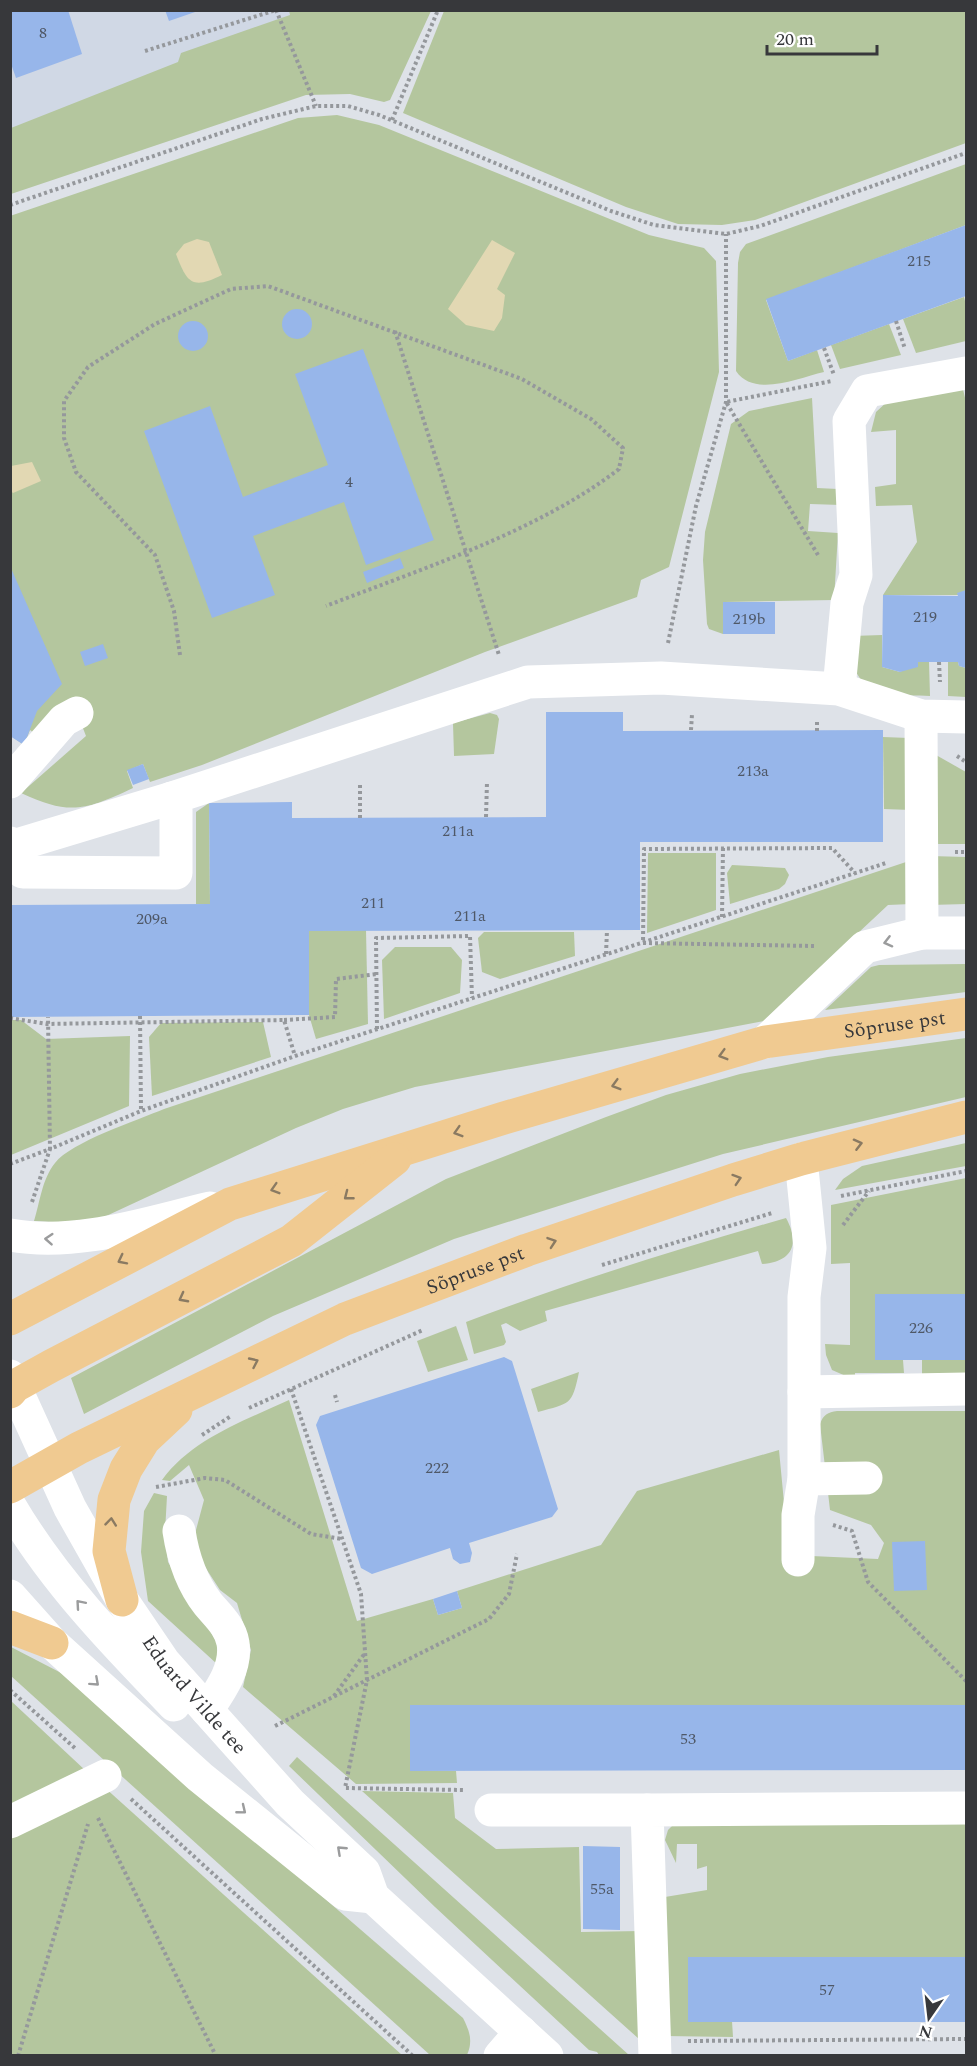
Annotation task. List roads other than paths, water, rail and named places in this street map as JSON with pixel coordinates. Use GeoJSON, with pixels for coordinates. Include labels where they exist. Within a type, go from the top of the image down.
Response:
{"type":"FeatureCollection","features":[{"type":"Feature","properties":{"kind":"main road","name":"Sõpruse pst"},"geometry":{"type":"LineString","coordinates":[[10,1319],[230,1204],[411,1146],[765,1042],[966,1014]]}},
{"type":"Feature","properties":{"kind":"main road","name":"Sõpruse pst"},"geometry":{"type":"LineString","coordinates":[[10,1487],[55,1452],[345,1320],[495,1262],[801,1159],[966,1118]]}},
{"type":"Feature","properties":{"kind":"main road"},"geometry":{"type":"LineString","coordinates":[[12,1385],[291,1241],[411,1146]]}},
{"type":"Feature","properties":{"kind":"main road"},"geometry":{"type":"LineString","coordinates":[[122,1599],[109,1551],[110,1518],[118,1490],[126,1469],[144,1440],[201,1387]]}},
{"type":"Feature","properties":{"kind":"main road"},"geometry":{"type":"LineString","coordinates":[[10,1627],[52,1643]]}},
{"type":"Feature","properties":{"kind":"street"},"geometry":{"type":"LineString","coordinates":[[839,689],[847,603],[856,575],[849,421],[867,391],[966,373]]}},
{"type":"Feature","properties":{"kind":"street"},"geometry":{"type":"LineString","coordinates":[[172,798],[176,810],[176,873],[23,872],[11,846],[172,798],[511,685],[528,682],[661,678],[839,689],[921,716],[966,717]]}},
{"type":"Feature","properties":{"kind":"street"},"geometry":{"type":"LineString","coordinates":[[10,782],[64,720],[77,713]]}},
{"type":"Feature","properties":{"kind":"street"},"geometry":{"type":"LineString","coordinates":[[921,716],[922,933]]}},
{"type":"Feature","properties":{"kind":"street"},"geometry":{"type":"LineString","coordinates":[[765,1042],[866,947],[922,933],[966,933]]}},
{"type":"Feature","properties":{"kind":"street"},"geometry":{"type":"LineString","coordinates":[[798,1560],[798,1515],[804,1479],[804,1297],[810,1248],[801,1159]]}},
{"type":"Feature","properties":{"kind":"street"},"geometry":{"type":"LineString","coordinates":[[10,1235],[59,1240],[115,1231],[230,1204]]}},
{"type":"Feature","properties":{"kind":"street","name":"Eduard Vilde tee"},"geometry":{"type":"LineString","coordinates":[[12,1385],[55,1452],[70,1508],[122,1599],[164,1662],[290,1803],[364,1872],[373,1897],[511,2044],[547,2055]]}},
{"type":"Feature","properties":{"kind":"street"},"geometry":{"type":"LineString","coordinates":[[804,1392],[966,1389]]}},
{"type":"Feature","properties":{"kind":"street"},"geometry":{"type":"LineString","coordinates":[[10,1425],[55,1452]]}},
{"type":"Feature","properties":{"kind":"street"},"geometry":{"type":"LineString","coordinates":[[804,1479],[866,1478]]}},
{"type":"Feature","properties":{"kind":"street"},"geometry":{"type":"LineString","coordinates":[[10,1506],[27,1535],[113,1643],[180,1711],[290,1803]]}},
{"type":"Feature","properties":{"kind":"street"},"geometry":{"type":"LineString","coordinates":[[179,1531],[182,1553],[194,1582],[224,1621],[233,1643],[226,1682],[207,1710]]}},
{"type":"Feature","properties":{"kind":"street"},"geometry":{"type":"LineString","coordinates":[[10,1596],[52,1643],[200,1777],[345,1894],[373,1897]]}},
{"type":"Feature","properties":{"kind":"street"},"geometry":{"type":"LineString","coordinates":[[10,1822],[105,1776]]}},
{"type":"Feature","properties":{"kind":"street"},"geometry":{"type":"LineString","coordinates":[[491,1810],[966,1808]]}},
{"type":"Feature","properties":{"kind":"street"},"geometry":{"type":"LineString","coordinates":[[647,1810],[655,2055]]}}]}
